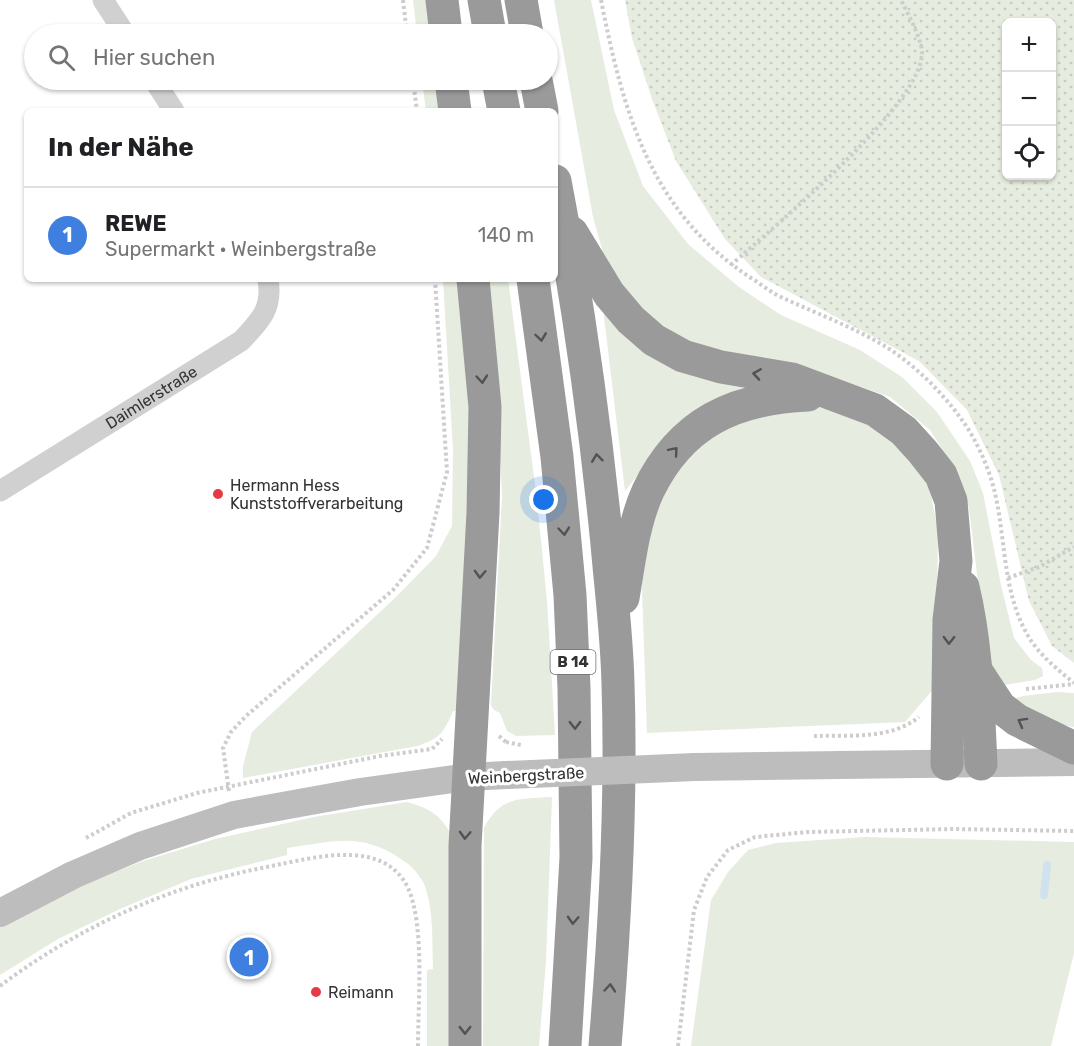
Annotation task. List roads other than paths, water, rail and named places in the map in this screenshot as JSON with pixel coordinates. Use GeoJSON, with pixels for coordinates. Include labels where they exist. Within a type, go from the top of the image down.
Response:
{"type":"FeatureCollection","features":[{"type":"Feature","properties":{"kind":"highway"},"geometry":{"type":"LineString","coordinates":[[442,0],[445,24]]}},
{"type":"Feature","properties":{"kind":"highway"},"geometry":{"type":"LineString","coordinates":[[484,0],[488,24]]}},
{"type":"Feature","properties":{"kind":"highway"},"geometry":{"type":"LineString","coordinates":[[521,0],[526,24]]}},
{"type":"Feature","properties":{"kind":"highway"},"geometry":{"type":"LineString","coordinates":[[452,90],[455,108]]}},
{"type":"Feature","properties":{"kind":"highway"},"geometry":{"type":"LineString","coordinates":[[500,90],[503,108]]}},
{"type":"Feature","properties":{"kind":"highway"},"geometry":{"type":"LineString","coordinates":[[538,90],[541,108]]}},
{"type":"Feature","properties":{"kind":"highway","name":"B 14"},"geometry":{"type":"LineString","coordinates":[[558,197],[591,402],[616,641],[619,725],[617,857],[605,1046]]}},
{"type":"Feature","properties":{"kind":"highway"},"geometry":{"type":"LineString","coordinates":[[561,213],[592,269],[609,294],[631,321],[654,340],[683,356],[721,367],[792,379],[874,410],[904,431],[935,467],[941,475],[951,501],[956,561],[970,616],[976,671],[981,764]]}},
{"type":"Feature","properties":{"kind":"highway"},"geometry":{"type":"LineString","coordinates":[[465,1046],[465,846],[483,513],[485,407],[473,282]]}},
{"type":"Feature","properties":{"kind":"highway","name":"B 14"},"geometry":{"type":"LineString","coordinates":[[533,282],[557,457],[570,595],[574,687],[576,858],[565,1046]]}},
{"type":"Feature","properties":{"kind":"highway"},"geometry":{"type":"LineString","coordinates":[[616,641],[637,524],[648,492],[664,463],[681,443],[705,423],[728,410],[755,400],[834,394]]}},
{"type":"Feature","properties":{"kind":"highway"},"geometry":{"type":"LineString","coordinates":[[947,764],[949,620],[956,561]]}},
{"type":"Feature","properties":{"kind":"highway"},"geometry":{"type":"LineString","coordinates":[[976,671],[1000,706],[1017,720],[1074,748]]}},
{"type":"Feature","properties":{"kind":"main road","name":"Weinbergstraße"},"geometry":{"type":"LineString","coordinates":[[0,913],[73,875],[140,846],[234,815],[360,792],[468,777],[695,767],[1074,762]]}},
{"type":"Feature","properties":{"kind":"street"},"geometry":{"type":"LineString","coordinates":[[103,0],[119,24]]}},
{"type":"Feature","properties":{"kind":"street"},"geometry":{"type":"LineString","coordinates":[[160,90],[172,108]]}},
{"type":"Feature","properties":{"kind":"street","name":"Daimlerstraße"},"geometry":{"type":"LineString","coordinates":[[0,491],[241,341],[261,319],[267,308],[270,293],[268,282]]}},
{"type":"Feature","properties":{"kind":"waterway"},"geometry":{"type":"LineString","coordinates":[[1044,895],[1047,865]]}},
{"type":"Feature","properties":{"kind":"place","name":"Hermann Hess Kunststoffverarbeitung"},"geometry":{"type":"Point","coordinates":[218,494]}},
{"type":"Feature","properties":{"kind":"place","name":"REWE"},"geometry":{"type":"Point","coordinates":[249,957]}},
{"type":"Feature","properties":{"kind":"place","name":"Reimann"},"geometry":{"type":"Point","coordinates":[316,992]}}]}
